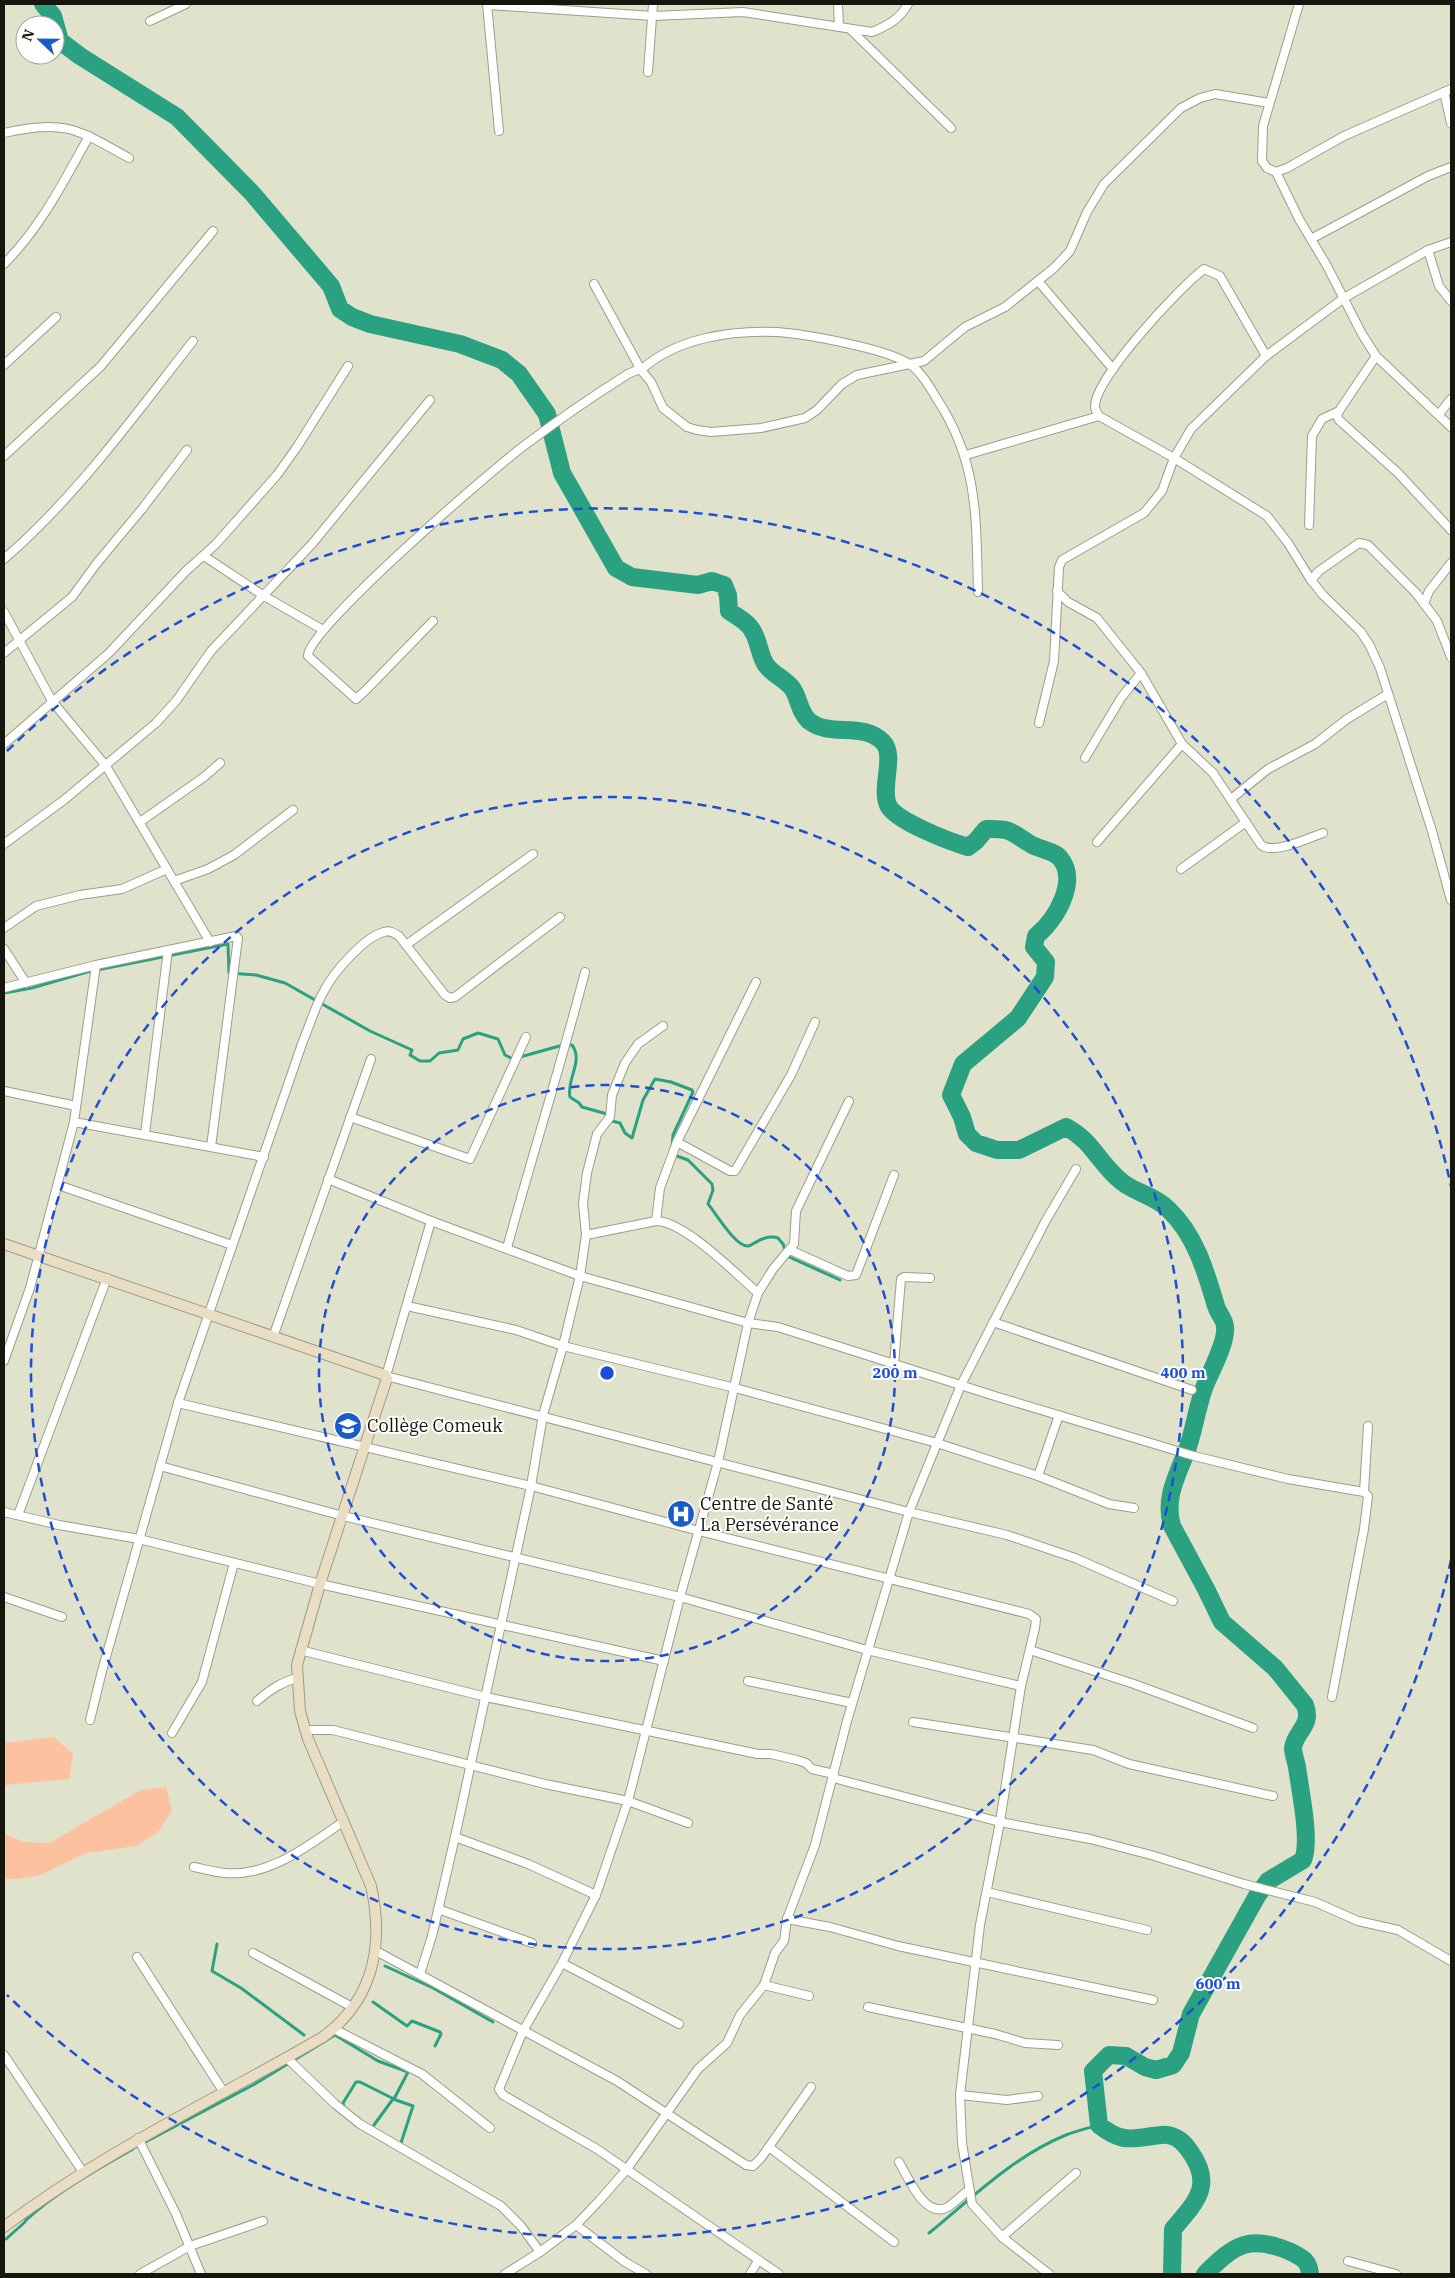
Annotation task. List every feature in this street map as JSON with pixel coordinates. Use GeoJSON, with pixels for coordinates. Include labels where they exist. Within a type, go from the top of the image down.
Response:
{"type":"FeatureCollection","features":[{"type":"Feature","properties":{"kind":"main road"},"geometry":{"type":"LineString","coordinates":[[4,1244],[107,1278],[207,1315],[386,1376],[366,1446],[320,1584],[297,1665],[300,1710],[305,1730],[371,1886],[376,1907],[378,1930],[376,1951],[372,1970],[364,1991],[334,2029],[287,2058],[138,2138],[36,2203],[4,2227]]}},
{"type":"Feature","properties":{"kind":"street"},"geometry":{"type":"LineString","coordinates":[[150,21],[186,4]]}},
{"type":"Feature","properties":{"kind":"street"},"geometry":{"type":"LineString","coordinates":[[648,72],[653,4]]}},
{"type":"Feature","properties":{"kind":"street"},"geometry":{"type":"LineString","coordinates":[[838,4],[839,27]]}},
{"type":"Feature","properties":{"kind":"street"},"geometry":{"type":"LineString","coordinates":[[499,131],[487,5],[653,16],[743,8],[872,32],[899,18],[908,4]]}},
{"type":"Feature","properties":{"kind":"street"},"geometry":{"type":"LineString","coordinates":[[1298,4],[1268,103],[1263,126],[1262,161],[1266,168],[1276,172],[1300,162],[1344,136],[1448,90],[1451,123]]}},
{"type":"Feature","properties":{"kind":"street"},"geometry":{"type":"LineString","coordinates":[[850,29],[951,128]]}},
{"type":"Feature","properties":{"kind":"street"},"geometry":{"type":"LineString","coordinates":[[594,284],[641,370],[651,382],[663,408],[687,427],[711,432],[761,428],[794,421],[817,410],[842,384],[857,375],[924,361],[966,327],[1004,307],[1038,281],[1070,251],[1087,212],[1104,184],[1181,108],[1200,98],[1216,94],[1268,103]]}},
{"type":"Feature","properties":{"kind":"street"},"geometry":{"type":"LineString","coordinates":[[4,134],[52,126],[78,130],[129,158]]}},
{"type":"Feature","properties":{"kind":"street"},"geometry":{"type":"LineString","coordinates":[[4,264],[47,210],[89,136]]}},
{"type":"Feature","properties":{"kind":"street"},"geometry":{"type":"LineString","coordinates":[[1311,239],[1428,176],[1451,167]]}},
{"type":"Feature","properties":{"kind":"street"},"geometry":{"type":"LineString","coordinates":[[1276,172],[1284,191],[1362,334],[1376,356],[1451,426]]}},
{"type":"Feature","properties":{"kind":"street"},"geometry":{"type":"LineString","coordinates":[[4,456],[101,366],[213,230]]}},
{"type":"Feature","properties":{"kind":"street"},"geometry":{"type":"LineString","coordinates":[[1039,724],[1054,661],[1058,591],[1062,560],[1144,513],[1162,491],[1174,458],[1191,429],[1266,356],[1344,298],[1428,250],[1451,242]]}},
{"type":"Feature","properties":{"kind":"street"},"geometry":{"type":"LineString","coordinates":[[1428,250],[1439,286],[1451,301]]}},
{"type":"Feature","properties":{"kind":"street"},"geometry":{"type":"LineString","coordinates":[[1266,356],[1220,276],[1215,272],[1204,269],[1152,320],[1113,369],[1094,405],[1098,416],[1174,458],[1267,516],[1288,542],[1310,580],[1361,632],[1380,668],[1432,831],[1451,900]]}},
{"type":"Feature","properties":{"kind":"street"},"geometry":{"type":"LineString","coordinates":[[1038,281],[1113,369]]}},
{"type":"Feature","properties":{"kind":"street"},"geometry":{"type":"LineString","coordinates":[[4,365],[56,317]]}},
{"type":"Feature","properties":{"kind":"street"},"geometry":{"type":"LineString","coordinates":[[433,620],[356,699],[308,656],[309,649],[322,630],[393,560],[503,462],[563,417],[628,374],[641,370],[659,357],[696,341],[724,334],[755,331],[782,332],[860,346],[911,365],[925,380],[940,404],[966,455],[976,502],[978,592]]}},
{"type":"Feature","properties":{"kind":"street"},"geometry":{"type":"LineString","coordinates":[[4,559],[23,543],[84,477],[193,341]]}},
{"type":"Feature","properties":{"kind":"street"},"geometry":{"type":"LineString","coordinates":[[1376,356],[1337,416],[1339,420],[1398,473],[1451,530]]}},
{"type":"Feature","properties":{"kind":"street"},"geometry":{"type":"LineString","coordinates":[[4,744],[109,653],[252,504],[287,461],[311,427],[348,366]]}},
{"type":"Feature","properties":{"kind":"street"},"geometry":{"type":"LineString","coordinates":[[4,844],[31,826],[156,723],[170,708],[211,651],[264,596],[329,523],[430,400]]}},
{"type":"Feature","properties":{"kind":"street"},"geometry":{"type":"LineString","coordinates":[[1439,414],[1451,400]]}},
{"type":"Feature","properties":{"kind":"street"},"geometry":{"type":"LineString","coordinates":[[1309,525],[1312,436],[1322,419],[1339,411]]}},
{"type":"Feature","properties":{"kind":"street"},"geometry":{"type":"LineString","coordinates":[[966,455],[1098,416]]}},
{"type":"Feature","properties":{"kind":"street"},"geometry":{"type":"LineString","coordinates":[[4,653],[72,597],[187,450]]}},
{"type":"Feature","properties":{"kind":"street"},"geometry":{"type":"LineString","coordinates":[[1310,580],[1327,565],[1359,544],[1364,543],[1416,593],[1437,622],[1451,657]]}},
{"type":"Feature","properties":{"kind":"street"},"geometry":{"type":"LineString","coordinates":[[204,556],[264,596],[322,630]]}},
{"type":"Feature","properties":{"kind":"street"},"geometry":{"type":"LineString","coordinates":[[1424,604],[1428,591],[1451,564]]}},
{"type":"Feature","properties":{"kind":"street"},"geometry":{"type":"LineString","coordinates":[[1058,591],[1068,602],[1097,618],[1142,673],[1182,744],[1213,773],[1261,845],[1271,849],[1323,833]]}},
{"type":"Feature","properties":{"kind":"street"},"geometry":{"type":"LineString","coordinates":[[4,612],[52,701],[106,766],[210,942]]}},
{"type":"Feature","properties":{"kind":"street"},"geometry":{"type":"LineString","coordinates":[[1085,758],[1121,698],[1142,673]]}},
{"type":"Feature","properties":{"kind":"street"},"geometry":{"type":"LineString","coordinates":[[1230,799],[1268,769],[1314,744],[1347,719],[1388,694]]}},
{"type":"Feature","properties":{"kind":"street"},"geometry":{"type":"LineString","coordinates":[[1097,842],[1182,744]]}},
{"type":"Feature","properties":{"kind":"street"},"geometry":{"type":"LineString","coordinates":[[140,822],[204,777],[220,763]]}},
{"type":"Feature","properties":{"kind":"street"},"geometry":{"type":"LineString","coordinates":[[174,880],[208,869],[234,855],[293,810]]}},
{"type":"Feature","properties":{"kind":"street"},"geometry":{"type":"LineString","coordinates":[[1181,869],[1246,822]]}},
{"type":"Feature","properties":{"kind":"street"},"geometry":{"type":"LineString","coordinates":[[406,945],[533,854]]}},
{"type":"Feature","properties":{"kind":"street"},"geometry":{"type":"LineString","coordinates":[[4,928],[36,906],[80,895],[122,889],[167,869]]}},
{"type":"Feature","properties":{"kind":"street"},"geometry":{"type":"LineString","coordinates":[[90,1720],[178,1403],[303,1041],[323,992],[330,980],[362,946],[385,931],[399,936],[445,995],[450,998],[455,997],[560,918]]}},
{"type":"Feature","properties":{"kind":"street"},"geometry":{"type":"LineString","coordinates":[[4,988],[96,965],[236,936],[239,941],[211,1147]]}},
{"type":"Feature","properties":{"kind":"street"},"geometry":{"type":"LineString","coordinates":[[4,949],[26,982]]}},
{"type":"Feature","properties":{"kind":"street"},"geometry":{"type":"LineString","coordinates":[[145,1134],[168,950]]}},
{"type":"Feature","properties":{"kind":"street"},"geometry":{"type":"LineString","coordinates":[[4,1361],[27,1297],[74,1122],[96,965]]}},
{"type":"Feature","properties":{"kind":"street"},"geometry":{"type":"LineString","coordinates":[[507,1248],[531,1160],[565,1050],[585,972]]}},
{"type":"Feature","properties":{"kind":"street"},"geometry":{"type":"LineString","coordinates":[[656,1220],[660,1188],[677,1142],[756,982]]}},
{"type":"Feature","properties":{"kind":"street"},"geometry":{"type":"LineString","coordinates":[[677,1142],[730,1171],[736,1172],[791,1075],[815,1022]]}},
{"type":"Feature","properties":{"kind":"street"},"geometry":{"type":"LineString","coordinates":[[420,1974],[456,1837],[531,1486],[543,1415],[563,1346],[580,1276],[586,1235],[583,1203],[587,1172],[597,1134],[610,1117],[612,1095],[625,1063],[638,1044],[663,1026]]}},
{"type":"Feature","properties":{"kind":"street"},"geometry":{"type":"LineString","coordinates":[[350,1116],[470,1159],[526,1036]]}},
{"type":"Feature","properties":{"kind":"street"},"geometry":{"type":"LineString","coordinates":[[273,1337],[371,1058]]}},
{"type":"Feature","properties":{"kind":"street"},"geometry":{"type":"LineString","coordinates":[[4,1091],[76,1106]]}},
{"type":"Feature","properties":{"kind":"street"},"geometry":{"type":"LineString","coordinates":[[779,2274],[597,2149],[500,2092],[500,2084],[523,2031],[562,1963],[596,1894],[628,1801],[680,1597],[718,1462],[748,1323],[758,1292],[773,1269],[790,1250],[796,1238],[794,1224],[796,1211],[849,1100]]}},
{"type":"Feature","properties":{"kind":"street"},"geometry":{"type":"LineString","coordinates":[[74,1122],[264,1157]]}},
{"type":"Feature","properties":{"kind":"street"},"geometry":{"type":"LineString","coordinates":[[505,2274],[540,2252],[576,2225],[627,2169],[698,2069],[727,2043],[740,2015],[764,1985],[775,1953],[784,1941],[787,1919],[815,1845],[852,1703],[909,1512],[960,1385],[1045,1222],[1076,1169]]}},
{"type":"Feature","properties":{"kind":"street"},"geometry":{"type":"LineString","coordinates":[[790,1250],[848,1276],[856,1274],[894,1175]]}},
{"type":"Feature","properties":{"kind":"street"},"geometry":{"type":"LineString","coordinates":[[328,1179],[431,1221],[580,1276],[748,1323],[778,1327],[1194,1456],[1288,1479],[1364,1492],[1368,1496],[1364,1529],[1332,1697]]}},
{"type":"Feature","properties":{"kind":"street"},"geometry":{"type":"LineString","coordinates":[[58,1185],[232,1245]]}},
{"type":"Feature","properties":{"kind":"street"},"geometry":{"type":"LineString","coordinates":[[586,1235],[656,1220],[666,1221],[687,1233],[758,1292]]}},
{"type":"Feature","properties":{"kind":"street"},"geometry":{"type":"LineString","coordinates":[[431,1221],[386,1376],[543,1415],[909,1512],[1007,1535],[1062,1553],[1173,1601]]}},
{"type":"Feature","properties":{"kind":"street"},"geometry":{"type":"LineString","coordinates":[[894,1364],[901,1280],[904,1277],[930,1278]]}},
{"type":"Feature","properties":{"kind":"street"},"geometry":{"type":"LineString","coordinates":[[18,1515],[107,1278]]}},
{"type":"Feature","properties":{"kind":"street"},"geometry":{"type":"LineString","coordinates":[[407,1306],[516,1330],[563,1346],[735,1388],[937,1443],[1038,1476],[1109,1504],[1134,1508]]}},
{"type":"Feature","properties":{"kind":"street"},"geometry":{"type":"LineString","coordinates":[[993,1322],[1192,1390]]}},
{"type":"Feature","properties":{"kind":"street"},"geometry":{"type":"LineString","coordinates":[[178,1403],[531,1486],[699,1532],[1029,1614],[1036,1619],[1021,1686],[1000,1822],[974,1963],[960,2095],[962,2143],[972,2204],[1002,2237],[1049,2274]]}},
{"type":"Feature","properties":{"kind":"street"},"geometry":{"type":"LineString","coordinates":[[1038,1476],[1059,1415]]}},
{"type":"Feature","properties":{"kind":"street"},"geometry":{"type":"LineString","coordinates":[[1364,1492],[1368,1426]]}},
{"type":"Feature","properties":{"kind":"street"},"geometry":{"type":"LineString","coordinates":[[160,1466],[343,1516],[516,1556],[680,1597],[867,1650],[1021,1686]]}},
{"type":"Feature","properties":{"kind":"street"},"geometry":{"type":"LineString","coordinates":[[4,1512],[59,1525],[139,1539],[320,1584],[664,1661]]}},
{"type":"Feature","properties":{"kind":"street"},"geometry":{"type":"LineString","coordinates":[[172,1733],[202,1682],[234,1563]]}},
{"type":"Feature","properties":{"kind":"street"},"geometry":{"type":"LineString","coordinates":[[4,1597],[62,1617]]}},
{"type":"Feature","properties":{"kind":"street"},"geometry":{"type":"LineString","coordinates":[[300,1650],[486,1697],[758,1754],[771,1754],[806,1762],[812,1769],[833,1776],[1000,1822],[1108,1843],[1267,1891],[1314,1902],[1358,1922],[1398,1930],[1451,1961]]}},
{"type":"Feature","properties":{"kind":"street"},"geometry":{"type":"LineString","coordinates":[[1030,1650],[1134,1684],[1254,1728]]}},
{"type":"Feature","properties":{"kind":"street"},"geometry":{"type":"LineString","coordinates":[[257,1701],[271,1689],[297,1678]]}},
{"type":"Feature","properties":{"kind":"street"},"geometry":{"type":"LineString","coordinates":[[748,1681],[852,1703]]}},
{"type":"Feature","properties":{"kind":"street"},"geometry":{"type":"LineString","coordinates":[[913,1722],[1093,1750],[1128,1764],[1273,1796]]}},
{"type":"Feature","properties":{"kind":"street"},"geometry":{"type":"LineString","coordinates":[[305,1730],[333,1730],[470,1766],[628,1801],[688,1823]]}},
{"type":"Feature","properties":{"kind":"street"},"geometry":{"type":"LineString","coordinates":[[194,1867],[225,1873],[254,1871],[277,1863],[344,1821]]}},
{"type":"Feature","properties":{"kind":"street"},"geometry":{"type":"LineString","coordinates":[[456,1837],[505,1854],[596,1894]]}},
{"type":"Feature","properties":{"kind":"street"},"geometry":{"type":"LineString","coordinates":[[986,1892],[1147,1930]]}},
{"type":"Feature","properties":{"kind":"street"},"geometry":{"type":"LineString","coordinates":[[438,1909],[532,1943]]}},
{"type":"Feature","properties":{"kind":"street"},"geometry":{"type":"LineString","coordinates":[[787,1919],[830,1927],[898,1946],[974,1963],[1153,2000]]}},
{"type":"Feature","properties":{"kind":"street"},"geometry":{"type":"LineString","coordinates":[[376,1951],[617,2081],[746,2165],[753,2166],[769,2147],[811,2087]]}},
{"type":"Feature","properties":{"kind":"street"},"geometry":{"type":"LineString","coordinates":[[253,1953],[352,2007]]}},
{"type":"Feature","properties":{"kind":"street"},"geometry":{"type":"LineString","coordinates":[[137,1957],[223,2091]]}},
{"type":"Feature","properties":{"kind":"street"},"geometry":{"type":"LineString","coordinates":[[562,1963],[680,2024]]}},
{"type":"Feature","properties":{"kind":"street"},"geometry":{"type":"LineString","coordinates":[[764,1985],[809,1996]]}},
{"type":"Feature","properties":{"kind":"street"},"geometry":{"type":"LineString","coordinates":[[868,2007],[995,2034],[1025,2043],[1058,2045]]}},
{"type":"Feature","properties":{"kind":"street"},"geometry":{"type":"LineString","coordinates":[[334,2029],[422,2074],[451,2099],[490,2128]]}},
{"type":"Feature","properties":{"kind":"street"},"geometry":{"type":"LineString","coordinates":[[4,2055],[83,2172]]}},
{"type":"Feature","properties":{"kind":"street"},"geometry":{"type":"LineString","coordinates":[[287,2058],[334,2104],[360,2124],[501,2206],[521,2226],[540,2252]]}},
{"type":"Feature","properties":{"kind":"street"},"geometry":{"type":"LineString","coordinates":[[960,2095],[1007,2100],[1038,2096]]}},
{"type":"Feature","properties":{"kind":"street"},"geometry":{"type":"LineString","coordinates":[[138,2138],[190,2246],[201,2274]]}},
{"type":"Feature","properties":{"kind":"street"},"geometry":{"type":"LineString","coordinates":[[769,2147],[894,2242]]}},
{"type":"Feature","properties":{"kind":"street"},"geometry":{"type":"LineString","coordinates":[[899,2162],[922,2202],[930,2207],[938,2210],[948,2207],[966,2192],[970,2192]]}},
{"type":"Feature","properties":{"kind":"street"},"geometry":{"type":"LineString","coordinates":[[1002,2237],[1076,2173]]}},
{"type":"Feature","properties":{"kind":"street"},"geometry":{"type":"LineString","coordinates":[[140,2274],[190,2246],[263,2221]]}},
{"type":"Feature","properties":{"kind":"street"},"geometry":{"type":"LineString","coordinates":[[576,2225],[625,2262],[646,2274]]}},
{"type":"Feature","properties":{"kind":"street"},"geometry":{"type":"LineString","coordinates":[[750,2274],[758,2261]]}},
{"type":"Feature","properties":{"kind":"street"},"geometry":{"type":"LineString","coordinates":[[1348,2261],[1396,2274]]}},
{"type":"Feature","properties":{"kind":"shaded area"},"geometry":{"type":"Polygon","coordinates":[[[54,1737],[73,1754],[69,1779],[4,1785],[4,1743],[54,1737]]]}},
{"type":"Feature","properties":{"kind":"shaded area"},"geometry":{"type":"Polygon","coordinates":[[[166,1787],[172,1811],[158,1832],[136,1846],[86,1853],[40,1875],[19,1879],[4,1879],[4,1834],[24,1842],[49,1843],[141,1790],[166,1787]]]}},
{"type":"Feature","properties":{"kind":"waterway"},"geometry":{"type":"LineString","coordinates":[[43,4],[53,16],[60,41],[80,56],[177,117],[252,193],[331,286],[340,309],[352,317],[370,324],[460,344],[502,360],[519,374],[547,414],[562,473],[616,568],[632,577],[698,585],[712,581],[724,585],[728,595],[729,611],[750,627],[766,665],[792,688],[803,713],[809,721],[818,726],[837,730],[866,732],[883,742],[887,748],[888,755],[886,798],[888,805],[901,818],[949,841],[968,847],[986,829],[1007,830],[1032,845],[1054,854],[1060,858],[1065,867],[1067,878],[1063,900],[1051,920],[1036,936],[1034,947],[1046,962],[1045,977],[1018,1018],[963,1064],[951,1095],[962,1117],[967,1134],[976,1143],[997,1150],[1019,1150],[1066,1127],[1083,1139],[1107,1168],[1122,1182],[1168,1209],[1192,1242],[1204,1267],[1217,1309],[1224,1322],[1225,1334],[1221,1349],[1204,1388],[1187,1450],[1173,1487],[1170,1506],[1172,1526],[1222,1622],[1275,1668],[1305,1705],[1307,1712],[1307,1718],[1294,1742],[1293,1748],[1305,1828],[1306,1840],[1303,1860],[1268,1881],[1257,1896],[1191,2014],[1181,2053],[1173,2065],[1156,2070],[1145,2067],[1126,2056],[1109,2055],[1093,2071],[1099,2125],[1112,2134],[1124,2138],[1172,2136],[1184,2144],[1198,2165],[1201,2175],[1199,2194],[1173,2229],[1172,2274]]}},
{"type":"Feature","properties":{"kind":"waterway"},"geometry":{"type":"LineString","coordinates":[[4,993],[32,988],[87,972],[228,944],[229,973],[256,975],[285,983],[370,1031],[412,1050],[410,1055],[420,1061],[430,1061],[439,1053],[458,1050],[463,1039],[478,1033],[498,1039],[505,1055],[513,1059],[563,1045],[572,1045],[575,1051],[576,1064],[570,1084],[570,1097],[582,1107],[607,1114],[612,1121],[620,1123],[625,1133],[632,1138],[643,1100],[655,1079],[671,1082],[692,1090],[693,1092],[673,1135],[672,1148]]}},
{"type":"Feature","properties":{"kind":"waterway"},"geometry":{"type":"LineString","coordinates":[[674,1155],[688,1160],[712,1184],[713,1190],[708,1204],[728,1231],[740,1243],[746,1246],[767,1238],[778,1238],[783,1244],[787,1256],[840,1280]]}},
{"type":"Feature","properties":{"kind":"waterway"},"geometry":{"type":"LineString","coordinates":[[320,1440],[337,1444]]}},
{"type":"Feature","properties":{"kind":"waterway"},"geometry":{"type":"LineString","coordinates":[[217,1944],[212,1971],[241,1988],[304,2035]]}},
{"type":"Feature","properties":{"kind":"waterway"},"geometry":{"type":"LineString","coordinates":[[385,1966],[433,1988],[493,2022]]}},
{"type":"Feature","properties":{"kind":"waterway"},"geometry":{"type":"LineString","coordinates":[[373,2002],[407,2026],[412,2021],[440,2032],[441,2034],[435,2046]]}},
{"type":"Feature","properties":{"kind":"waterway"},"geometry":{"type":"LineString","coordinates":[[136,2147],[253,2085],[335,2035],[378,2061],[408,2072],[394,2099],[360,2082],[356,2082],[343,2103],[344,2108]]}},
{"type":"Feature","properties":{"kind":"waterway"},"geometry":{"type":"LineString","coordinates":[[374,2125],[393,2099],[413,2106],[400,2146]]}},
{"type":"Feature","properties":{"kind":"waterway"},"geometry":{"type":"LineString","coordinates":[[929,2233],[994,2179],[1029,2154],[1066,2135],[1099,2125]]}},
{"type":"Feature","properties":{"kind":"waterway"},"geometry":{"type":"LineString","coordinates":[[25,2221],[63,2191],[133,2149]]}},
{"type":"Feature","properties":{"kind":"waterway"},"geometry":{"type":"LineString","coordinates":[[6,2239],[25,2222]]}},
{"type":"Feature","properties":{"kind":"waterway"},"geometry":{"type":"LineString","coordinates":[[1205,2274],[1225,2255],[1244,2245],[1254,2243],[1277,2247],[1299,2256],[1307,2263],[1310,2274]]}},
{"type":"Feature","properties":{"kind":"place","name":"Collège Comeuk"},"geometry":{"type":"Point","coordinates":[348,1426]}},
{"type":"Feature","properties":{"kind":"place","name":"Centre de Santé La Persévérance"},"geometry":{"type":"Point","coordinates":[681,1514]}}]}
